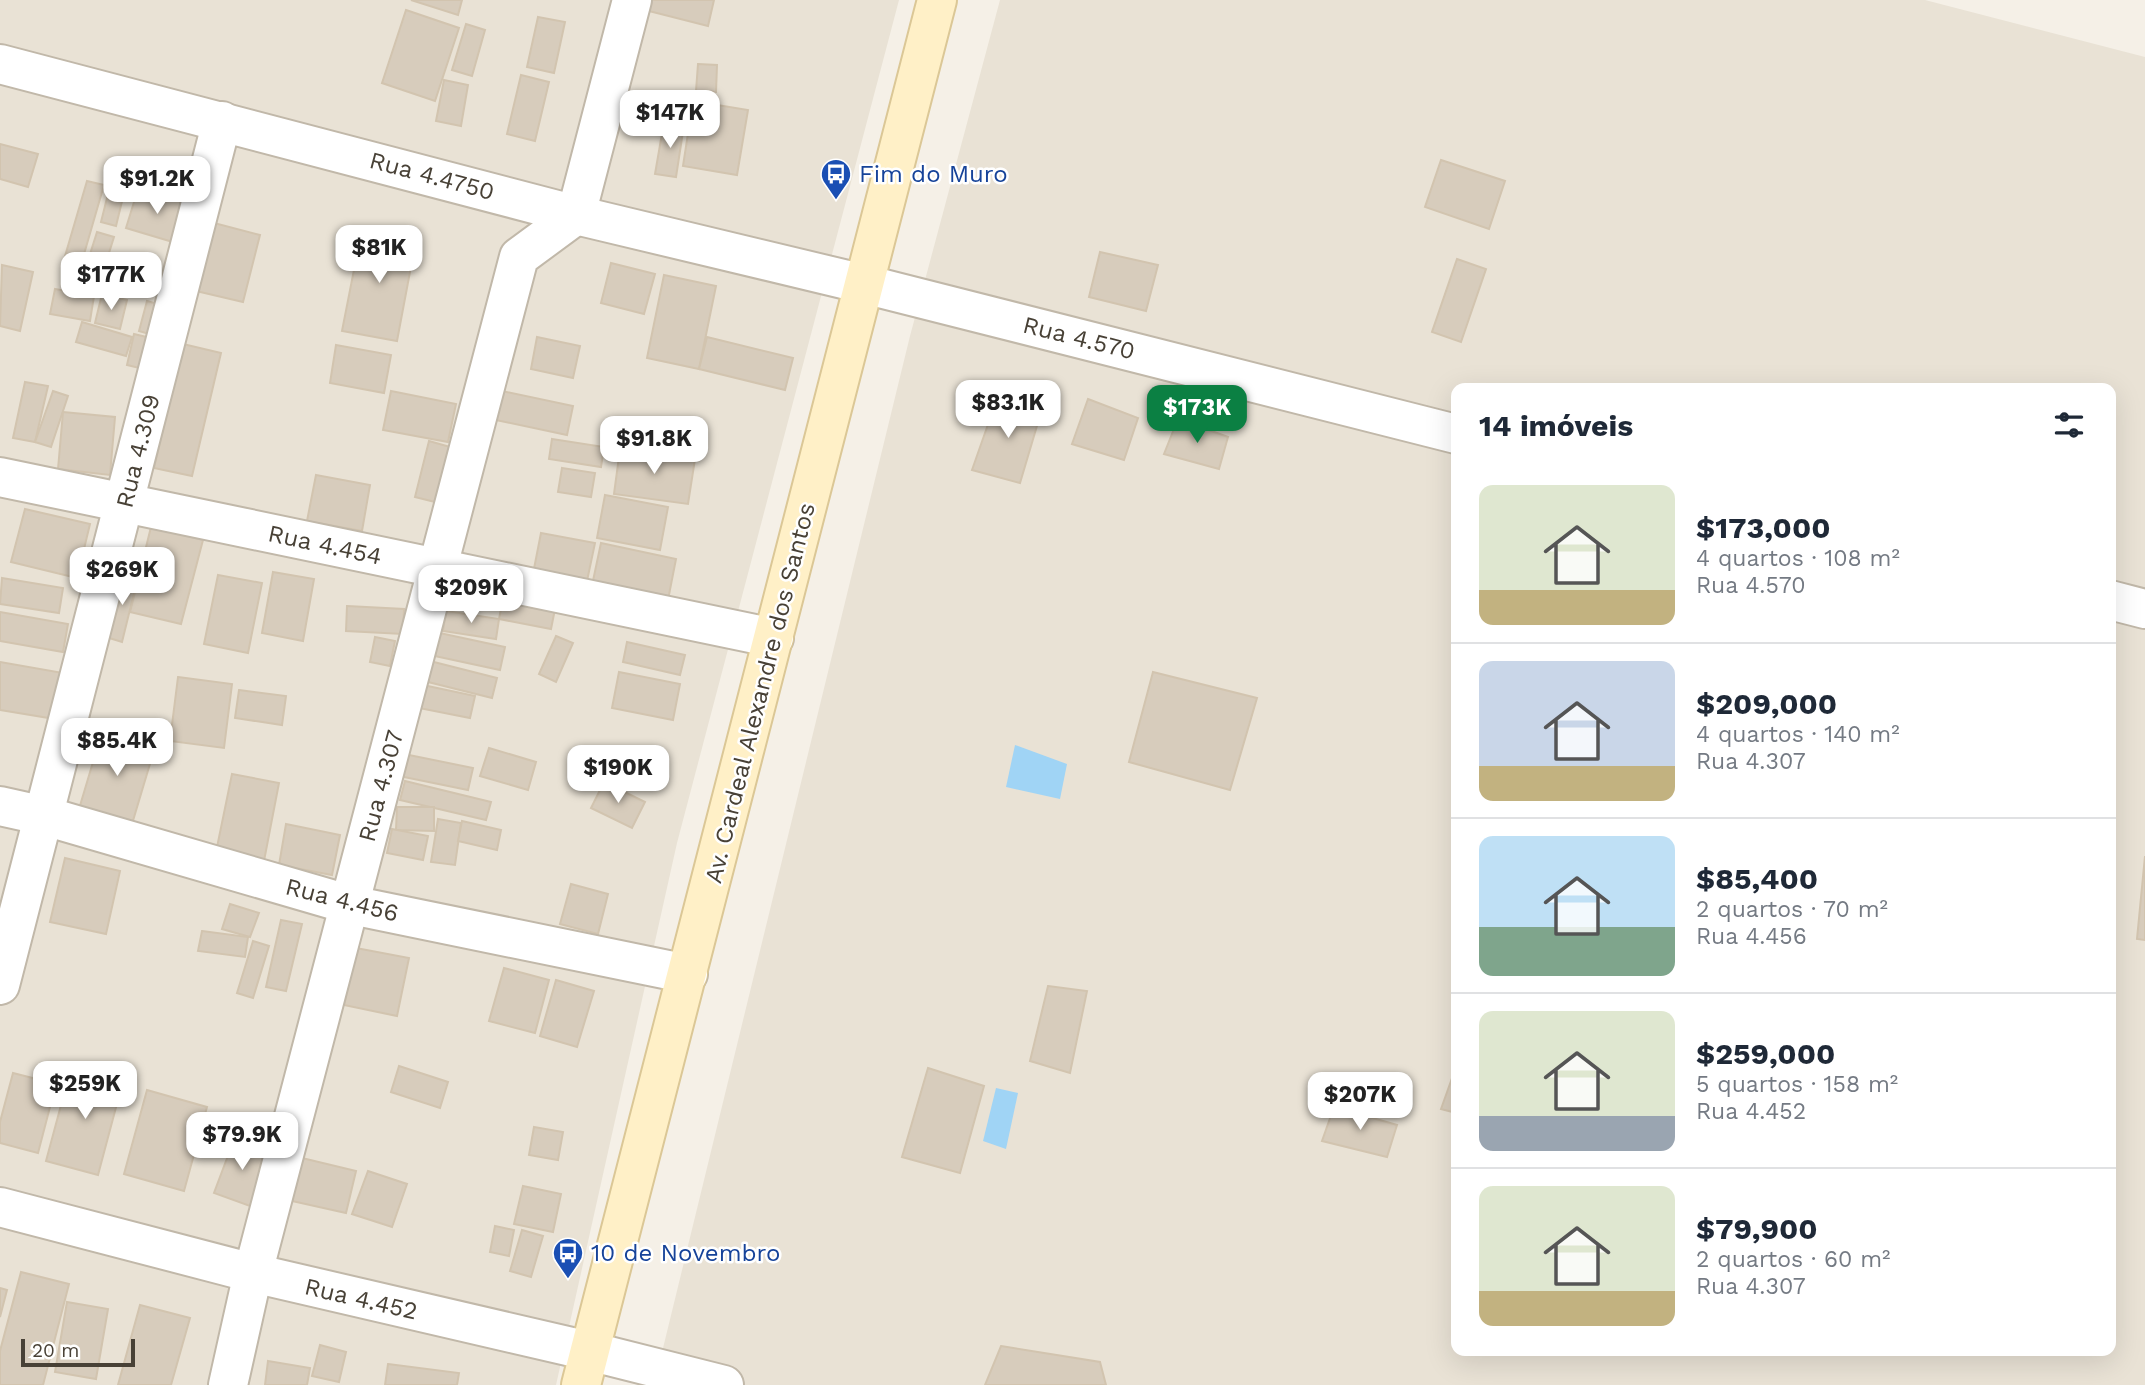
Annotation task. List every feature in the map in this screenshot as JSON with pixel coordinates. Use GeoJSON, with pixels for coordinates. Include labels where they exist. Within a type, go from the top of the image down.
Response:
{"type":"FeatureCollection","features":[{"type":"Feature","properties":{"kind":"main road","name":"Av. Cardeal Alexandre dos Santos"},"geometry":{"type":"LineString","coordinates":[[585,1368],[937,0]]}},
{"type":"Feature","properties":{"kind":"street"},"geometry":{"type":"LineString","coordinates":[[576,215],[632,0]]}},
{"type":"Feature","properties":{"kind":"street","name":"Rua 4.4750"},"geometry":{"type":"LineString","coordinates":[[0,64],[576,215],[864,284]]}},
{"type":"Feature","properties":{"kind":"street","name":"Rua 4.309"},"geometry":{"type":"LineString","coordinates":[[0,985],[222,121]]}},
{"type":"Feature","properties":{"kind":"street","name":"Rua 4.307"},"geometry":{"type":"LineString","coordinates":[[228,1385],[253,1273],[519,257],[576,215]]}},
{"type":"Feature","properties":{"kind":"street","name":"Rua 4.570"},"geometry":{"type":"LineString","coordinates":[[864,284],[1451,433]]}},
{"type":"Feature","properties":{"kind":"street","name":"Rua 4.454"},"geometry":{"type":"LineString","coordinates":[[0,477],[774,638]]}},
{"type":"Feature","properties":{"kind":"street"},"geometry":{"type":"LineString","coordinates":[[2116,602],[2145,609]]}},
{"type":"Feature","properties":{"kind":"street","name":"Rua 4.456"},"geometry":{"type":"LineString","coordinates":[[0,806],[45,816],[351,905],[688,974]]}},
{"type":"Feature","properties":{"kind":"street","name":"Rua 4.452"},"geometry":{"type":"LineString","coordinates":[[0,1207],[253,1273],[585,1368],[724,1385]]}},
{"type":"Feature","properties":{"kind":"shaded area"},"geometry":{"type":"Polygon","coordinates":[[[0,0],[899,0],[677,843],[556,1385],[0,1385],[0,0]]]}},
{"type":"Feature","properties":{"kind":"shaded area"},"geometry":{"type":"Polygon","coordinates":[[[1000,0],[1925,0],[2145,57],[2145,1385],[654,1385],[910,336],[1000,0]]]}},
{"type":"Feature","properties":{"kind":"water"},"geometry":{"type":"Polygon","coordinates":[[[1015,745],[1067,764],[1060,799],[1006,787],[1015,745]]]}},
{"type":"Feature","properties":{"kind":"water"},"geometry":{"type":"Polygon","coordinates":[[[996,1088],[1018,1093],[1006,1149],[983,1141],[996,1088]]]}},
{"type":"Feature","properties":{"kind":"building"},"geometry":{"type":"Polygon","coordinates":[[[411,0],[462,0],[458,15],[411,0]]]}},
{"type":"Feature","properties":{"kind":"building"},"geometry":{"type":"Polygon","coordinates":[[[643,0],[714,0],[708,26],[641,9],[643,0]]]}},
{"type":"Feature","properties":{"kind":"building"},"geometry":{"type":"Polygon","coordinates":[[[406,10],[459,28],[435,101],[382,83],[406,10]]]}},
{"type":"Feature","properties":{"kind":"building"},"geometry":{"type":"Polygon","coordinates":[[[538,17],[565,22],[554,73],[527,67],[538,17]]]}},
{"type":"Feature","properties":{"kind":"building"},"geometry":{"type":"Polygon","coordinates":[[[466,24],[485,30],[472,76],[452,70],[466,24]]]}},
{"type":"Feature","properties":{"kind":"building"},"geometry":{"type":"Polygon","coordinates":[[[698,64],[717,65],[716,92],[696,91],[698,64]]]}},
{"type":"Feature","properties":{"kind":"building"},"geometry":{"type":"Polygon","coordinates":[[[521,75],[549,82],[535,141],[507,134],[521,75]]]}},
{"type":"Feature","properties":{"kind":"building"},"geometry":{"type":"Polygon","coordinates":[[[444,80],[468,85],[461,126],[436,121],[444,80]]]}},
{"type":"Feature","properties":{"kind":"building"},"geometry":{"type":"Polygon","coordinates":[[[693,101],[748,110],[737,175],[683,166],[693,101]]]}},
{"type":"Feature","properties":{"kind":"building"},"geometry":{"type":"Polygon","coordinates":[[[664,122],[684,125],[676,177],[655,174],[664,122]]]}},
{"type":"Feature","properties":{"kind":"building"},"geometry":{"type":"Polygon","coordinates":[[[0,144],[38,154],[28,187],[0,179],[0,144]]]}},
{"type":"Feature","properties":{"kind":"building"},"geometry":{"type":"Polygon","coordinates":[[[1441,160],[1505,181],[1489,229],[1425,207],[1441,160]]]}},
{"type":"Feature","properties":{"kind":"building"},"geometry":{"type":"Polygon","coordinates":[[[87,181],[104,185],[80,268],[63,263],[87,181]]]}},
{"type":"Feature","properties":{"kind":"building"},"geometry":{"type":"Polygon","coordinates":[[[138,189],[188,204],[176,243],[126,228],[138,189]]]}},
{"type":"Feature","properties":{"kind":"building"},"geometry":{"type":"Polygon","coordinates":[[[109,190],[124,193],[116,226],[101,222],[109,190]]]}},
{"type":"Feature","properties":{"kind":"building"},"geometry":{"type":"Polygon","coordinates":[[[214,223],[260,235],[243,302],[196,291],[214,223]]]}},
{"type":"Feature","properties":{"kind":"building"},"geometry":{"type":"Polygon","coordinates":[[[362,229],[416,240],[397,341],[342,331],[362,229]]]}},
{"type":"Feature","properties":{"kind":"building"},"geometry":{"type":"Polygon","coordinates":[[[97,232],[114,237],[103,272],[86,267],[97,232]]]}},
{"type":"Feature","properties":{"kind":"building"},"geometry":{"type":"Polygon","coordinates":[[[1100,252],[1158,265],[1146,311],[1089,297],[1100,252]]]}},
{"type":"Feature","properties":{"kind":"building"},"geometry":{"type":"Polygon","coordinates":[[[1457,259],[1486,269],[1461,342],[1432,332],[1457,259]]]}},
{"type":"Feature","properties":{"kind":"building"},"geometry":{"type":"Polygon","coordinates":[[[611,263],[655,274],[644,314],[601,303],[611,263]]]}},
{"type":"Feature","properties":{"kind":"building"},"geometry":{"type":"Polygon","coordinates":[[[2,265],[33,272],[20,331],[0,326],[2,265]]]}},
{"type":"Feature","properties":{"kind":"building"},"geometry":{"type":"Polygon","coordinates":[[[664,275],[716,286],[699,369],[647,358],[664,275]]]}},
{"type":"Feature","properties":{"kind":"building"},"geometry":{"type":"Polygon","coordinates":[[[55,289],[94,296],[90,321],[50,314],[55,289]]]}},
{"type":"Feature","properties":{"kind":"building"},"geometry":{"type":"Polygon","coordinates":[[[102,294],[127,300],[120,329],[95,323],[102,294]]]}},
{"type":"Feature","properties":{"kind":"building"},"geometry":{"type":"Polygon","coordinates":[[[147,301],[168,307],[160,337],[139,331],[147,301]]]}},
{"type":"Feature","properties":{"kind":"building"},"geometry":{"type":"Polygon","coordinates":[[[82,322],[132,337],[126,356],[76,342],[82,322]]]}},
{"type":"Feature","properties":{"kind":"building"},"geometry":{"type":"Polygon","coordinates":[[[134,334],[159,340],[152,371],[127,365],[134,334]]]}},
{"type":"Feature","properties":{"kind":"building"},"geometry":{"type":"Polygon","coordinates":[[[537,337],[580,346],[573,378],[531,369],[537,337]]]}},
{"type":"Feature","properties":{"kind":"building"},"geometry":{"type":"Polygon","coordinates":[[[707,337],[793,358],[785,390],[699,369],[707,337]]]}},
{"type":"Feature","properties":{"kind":"building"},"geometry":{"type":"Polygon","coordinates":[[[183,344],[221,353],[192,476],[154,468],[183,344]]]}},
{"type":"Feature","properties":{"kind":"building"},"geometry":{"type":"Polygon","coordinates":[[[336,345],[391,355],[384,393],[330,383],[336,345]]]}},
{"type":"Feature","properties":{"kind":"building"},"geometry":{"type":"Polygon","coordinates":[[[25,382],[48,386],[35,442],[13,438],[25,382]]]}},
{"type":"Feature","properties":{"kind":"building"},"geometry":{"type":"Polygon","coordinates":[[[497,390],[573,406],[567,435],[491,419],[497,390]]]}},
{"type":"Feature","properties":{"kind":"building"},"geometry":{"type":"Polygon","coordinates":[[[53,391],[68,396],[51,447],[35,442],[53,391]]]}},
{"type":"Feature","properties":{"kind":"building"},"geometry":{"type":"Polygon","coordinates":[[[391,391],[456,404],[448,442],[383,430],[391,391]]]}},
{"type":"Feature","properties":{"kind":"building"},"geometry":{"type":"Polygon","coordinates":[[[998,396],[1042,409],[1020,483],[972,470],[998,396]]]}},
{"type":"Feature","properties":{"kind":"building"},"geometry":{"type":"Polygon","coordinates":[[[1088,399],[1138,418],[1124,460],[1072,444],[1088,399]]]}},
{"type":"Feature","properties":{"kind":"building"},"geometry":{"type":"Polygon","coordinates":[[[63,412],[115,417],[110,475],[58,469],[63,412]]]}},
{"type":"Feature","properties":{"kind":"building"},"geometry":{"type":"Polygon","coordinates":[[[1178,419],[1228,437],[1219,469],[1164,454],[1178,419]]]}},
{"type":"Feature","properties":{"kind":"building"},"geometry":{"type":"Polygon","coordinates":[[[552,439],[604,447],[601,467],[549,459],[552,439]]]}},
{"type":"Feature","properties":{"kind":"building"},"geometry":{"type":"Polygon","coordinates":[[[429,441],[450,447],[435,502],[415,497],[429,441]]]}},
{"type":"Feature","properties":{"kind":"building"},"geometry":{"type":"Polygon","coordinates":[[[620,449],[695,459],[688,504],[614,494],[620,449]]]}},
{"type":"Feature","properties":{"kind":"building"},"geometry":{"type":"Polygon","coordinates":[[[562,468],[595,473],[591,497],[558,492],[562,468]]]}},
{"type":"Feature","properties":{"kind":"building"},"geometry":{"type":"Polygon","coordinates":[[[316,475],[370,485],[362,531],[307,521],[316,475]]]}},
{"type":"Feature","properties":{"kind":"building"},"geometry":{"type":"Polygon","coordinates":[[[605,495],[668,507],[660,550],[597,538],[605,495]]]}},
{"type":"Feature","properties":{"kind":"building"},"geometry":{"type":"Polygon","coordinates":[[[25,509],[90,524],[77,578],[11,562],[25,509]]]}},
{"type":"Feature","properties":{"kind":"building"},"geometry":{"type":"Polygon","coordinates":[[[151,527],[203,540],[181,624],[130,612],[151,527]]]}},
{"type":"Feature","properties":{"kind":"building"},"geometry":{"type":"Polygon","coordinates":[[[541,533],[595,543],[584,595],[531,584],[541,533]]]}},
{"type":"Feature","properties":{"kind":"building"},"geometry":{"type":"Polygon","coordinates":[[[601,543],[676,559],[666,610],[590,595],[601,543]]]}},
{"type":"Feature","properties":{"kind":"building"},"geometry":{"type":"Polygon","coordinates":[[[273,572],[314,579],[303,641],[262,633],[273,572]]]}},
{"type":"Feature","properties":{"kind":"building"},"geometry":{"type":"Polygon","coordinates":[[[122,573],[138,577],[122,642],[106,637],[122,573]]]}},
{"type":"Feature","properties":{"kind":"building"},"geometry":{"type":"Polygon","coordinates":[[[218,575],[262,583],[248,653],[204,644],[218,575]]]}},
{"type":"Feature","properties":{"kind":"building"},"geometry":{"type":"Polygon","coordinates":[[[2,578],[63,588],[59,613],[0,604],[2,578]]]}},
{"type":"Feature","properties":{"kind":"building"},"geometry":{"type":"Polygon","coordinates":[[[505,589],[557,599],[551,629],[499,619],[505,589]]]}},
{"type":"Feature","properties":{"kind":"building"},"geometry":{"type":"Polygon","coordinates":[[[347,606],[404,609],[403,634],[346,631],[347,606]]]}},
{"type":"Feature","properties":{"kind":"building"},"geometry":{"type":"Polygon","coordinates":[[[446,611],[499,619],[496,639],[443,631],[446,611]]]}},
{"type":"Feature","properties":{"kind":"building"},"geometry":{"type":"Polygon","coordinates":[[[0,612],[68,624],[63,652],[0,641],[0,612]]]}},
{"type":"Feature","properties":{"kind":"building"},"geometry":{"type":"Polygon","coordinates":[[[435,632],[505,647],[500,670],[430,655],[435,632]]]}},
{"type":"Feature","properties":{"kind":"building"},"geometry":{"type":"Polygon","coordinates":[[[556,636],[573,643],[556,682],[539,674],[556,636]]]}},
{"type":"Feature","properties":{"kind":"building"},"geometry":{"type":"Polygon","coordinates":[[[375,637],[395,641],[390,666],[370,662],[375,637]]]}},
{"type":"Feature","properties":{"kind":"building"},"geometry":{"type":"Polygon","coordinates":[[[627,642],[685,655],[680,675],[623,662],[627,642]]]}},
{"type":"Feature","properties":{"kind":"building"},"geometry":{"type":"Polygon","coordinates":[[[426,660],[497,678],[492,698],[420,680],[426,660]]]}},
{"type":"Feature","properties":{"kind":"building"},"geometry":{"type":"Polygon","coordinates":[[[0,662],[63,673],[55,719],[0,710],[0,662]]]}},
{"type":"Feature","properties":{"kind":"building"},"geometry":{"type":"Polygon","coordinates":[[[619,672],[680,684],[673,720],[612,708],[619,672]]]}},
{"type":"Feature","properties":{"kind":"building"},"geometry":{"type":"Polygon","coordinates":[[[1153,672],[1257,698],[1230,790],[1129,762],[1153,672]]]}},
{"type":"Feature","properties":{"kind":"building"},"geometry":{"type":"Polygon","coordinates":[[[178,677],[232,684],[224,748],[170,741],[178,677]]]}},
{"type":"Feature","properties":{"kind":"building"},"geometry":{"type":"Polygon","coordinates":[[[423,685],[475,696],[470,718],[419,708],[423,685]]]}},
{"type":"Feature","properties":{"kind":"building"},"geometry":{"type":"Polygon","coordinates":[[[239,690],[286,696],[282,725],[235,718],[239,690]]]}},
{"type":"Feature","properties":{"kind":"building"},"geometry":{"type":"Polygon","coordinates":[[[102,732],[155,747],[132,824],[79,809],[102,732]]]}},
{"type":"Feature","properties":{"kind":"building"},"geometry":{"type":"Polygon","coordinates":[[[489,748],[536,762],[528,790],[480,776],[489,748]]]}},
{"type":"Feature","properties":{"kind":"building"},"geometry":{"type":"Polygon","coordinates":[[[404,754],[473,768],[468,790],[399,776],[404,754]]]}},
{"type":"Feature","properties":{"kind":"building"},"geometry":{"type":"Polygon","coordinates":[[[232,774],[279,783],[263,866],[215,857],[232,774]]]}},
{"type":"Feature","properties":{"kind":"building"},"geometry":{"type":"Polygon","coordinates":[[[405,781],[491,802],[486,820],[400,800],[405,781]]]}},
{"type":"Feature","properties":{"kind":"building"},"geometry":{"type":"Polygon","coordinates":[[[604,782],[645,802],[632,828],[591,808],[604,782]]]}},
{"type":"Feature","properties":{"kind":"building"},"geometry":{"type":"Polygon","coordinates":[[[397,807],[434,807],[434,831],[396,830],[397,807]]]}},
{"type":"Feature","properties":{"kind":"building"},"geometry":{"type":"Polygon","coordinates":[[[438,819],[461,823],[455,865],[431,862],[438,819]]]}},
{"type":"Feature","properties":{"kind":"building"},"geometry":{"type":"Polygon","coordinates":[[[462,821],[501,830],[497,850],[458,841],[462,821]]]}},
{"type":"Feature","properties":{"kind":"building"},"geometry":{"type":"Polygon","coordinates":[[[286,824],[340,835],[332,875],[279,865],[286,824]]]}},
{"type":"Feature","properties":{"kind":"building"},"geometry":{"type":"Polygon","coordinates":[[[392,829],[428,836],[423,860],[387,853],[392,829]]]}},
{"type":"Feature","properties":{"kind":"building"},"geometry":{"type":"Polygon","coordinates":[[[2145,856],[2145,940],[2137,939],[2145,856]]]}},
{"type":"Feature","properties":{"kind":"building"},"geometry":{"type":"Polygon","coordinates":[[[65,858],[120,871],[106,934],[50,922],[65,858]]]}},
{"type":"Feature","properties":{"kind":"building"},"geometry":{"type":"Polygon","coordinates":[[[571,884],[608,894],[598,934],[560,924],[571,884]]]}},
{"type":"Feature","properties":{"kind":"building"},"geometry":{"type":"Polygon","coordinates":[[[230,904],[259,913],[250,937],[222,929],[230,904]]]}},
{"type":"Feature","properties":{"kind":"building"},"geometry":{"type":"Polygon","coordinates":[[[281,920],[302,924],[286,991],[266,987],[281,920]]]}},
{"type":"Feature","properties":{"kind":"building"},"geometry":{"type":"Polygon","coordinates":[[[202,931],[248,937],[245,957],[198,951],[202,931]]]}},
{"type":"Feature","properties":{"kind":"building"},"geometry":{"type":"Polygon","coordinates":[[[253,941],[269,946],[253,998],[237,993],[253,941]]]}},
{"type":"Feature","properties":{"kind":"building"},"geometry":{"type":"Polygon","coordinates":[[[356,948],[409,958],[397,1016],[344,1005],[356,948]]]}},
{"type":"Feature","properties":{"kind":"building"},"geometry":{"type":"Polygon","coordinates":[[[504,968],[549,980],[535,1033],[489,1021],[504,968]]]}},
{"type":"Feature","properties":{"kind":"building"},"geometry":{"type":"Polygon","coordinates":[[[556,980],[594,991],[577,1047],[540,1036],[556,980]]]}},
{"type":"Feature","properties":{"kind":"building"},"geometry":{"type":"Polygon","coordinates":[[[1048,986],[1087,991],[1070,1073],[1030,1061],[1048,986]]]}},
{"type":"Feature","properties":{"kind":"building"},"geometry":{"type":"Polygon","coordinates":[[[399,1066],[448,1082],[440,1108],[391,1092],[399,1066]]]}},
{"type":"Feature","properties":{"kind":"building"},"geometry":{"type":"Polygon","coordinates":[[[71,1068],[123,1081],[98,1175],[46,1161],[71,1068]]]}},
{"type":"Feature","properties":{"kind":"building"},"geometry":{"type":"Polygon","coordinates":[[[928,1068],[984,1086],[960,1173],[902,1157],[928,1068]]]}},
{"type":"Feature","properties":{"kind":"building"},"geometry":{"type":"Polygon","coordinates":[[[13,1073],[56,1084],[38,1153],[0,1143],[0,1122],[13,1073]]]}},
{"type":"Feature","properties":{"kind":"building"},"geometry":{"type":"Polygon","coordinates":[[[1451,1081],[1451,1112],[1441,1109],[1451,1081]]]}},
{"type":"Feature","properties":{"kind":"building"},"geometry":{"type":"Polygon","coordinates":[[[147,1090],[207,1107],[184,1191],[124,1174],[147,1090]]]}},
{"type":"Feature","properties":{"kind":"building"},"geometry":{"type":"Polygon","coordinates":[[[1334,1107],[1397,1125],[1387,1157],[1322,1141],[1334,1107]]]}},
{"type":"Feature","properties":{"kind":"building"},"geometry":{"type":"Polygon","coordinates":[[[534,1127],[563,1132],[558,1160],[529,1155],[534,1127]]]}},
{"type":"Feature","properties":{"kind":"building"},"geometry":{"type":"Polygon","coordinates":[[[235,1137],[270,1150],[250,1206],[214,1193],[235,1137]]]}},
{"type":"Feature","properties":{"kind":"building"},"geometry":{"type":"Polygon","coordinates":[[[302,1158],[356,1171],[346,1213],[292,1201],[302,1158]]]}},
{"type":"Feature","properties":{"kind":"building"},"geometry":{"type":"Polygon","coordinates":[[[368,1171],[407,1184],[392,1227],[352,1214],[368,1171]]]}},
{"type":"Feature","properties":{"kind":"building"},"geometry":{"type":"Polygon","coordinates":[[[523,1186],[561,1194],[553,1232],[514,1224],[523,1186]]]}},
{"type":"Feature","properties":{"kind":"building"},"geometry":{"type":"Polygon","coordinates":[[[495,1226],[514,1230],[509,1256],[490,1252],[495,1226]]]}},
{"type":"Feature","properties":{"kind":"building"},"geometry":{"type":"Polygon","coordinates":[[[522,1230],[543,1236],[531,1277],[510,1271],[522,1230]]]}},
{"type":"Feature","properties":{"kind":"building"},"geometry":{"type":"Polygon","coordinates":[[[21,1272],[69,1284],[43,1385],[0,1385],[0,1351],[21,1272]]]}},
{"type":"Feature","properties":{"kind":"building"},"geometry":{"type":"Polygon","coordinates":[[[0,1288],[7,1290],[0,1317],[0,1288]]]}},
{"type":"Feature","properties":{"kind":"building"},"geometry":{"type":"Polygon","coordinates":[[[67,1302],[108,1309],[96,1379],[55,1372],[67,1302]]]}},
{"type":"Feature","properties":{"kind":"building"},"geometry":{"type":"Polygon","coordinates":[[[140,1305],[190,1318],[171,1385],[118,1385],[140,1305]]]}},
{"type":"Feature","properties":{"kind":"building"},"geometry":{"type":"Polygon","coordinates":[[[320,1345],[346,1352],[339,1382],[312,1376],[320,1345]]]}},
{"type":"Feature","properties":{"kind":"building"},"geometry":{"type":"Polygon","coordinates":[[[1001,1346],[1100,1362],[1106,1385],[985,1385],[1001,1346]]]}},
{"type":"Feature","properties":{"kind":"building"},"geometry":{"type":"Polygon","coordinates":[[[268,1361],[310,1368],[307,1385],[265,1385],[268,1361]]]}},
{"type":"Feature","properties":{"kind":"building"},"geometry":{"type":"Polygon","coordinates":[[[388,1364],[459,1373],[457,1385],[385,1385],[388,1364]]]}},
{"type":"Feature","properties":{"kind":"place","name":"Fim do Muro"},"geometry":{"type":"Point","coordinates":[836,201]}},
{"type":"Feature","properties":{"kind":"place","name":"10 de Novembro"},"geometry":{"type":"Point","coordinates":[568,1280]}}]}
